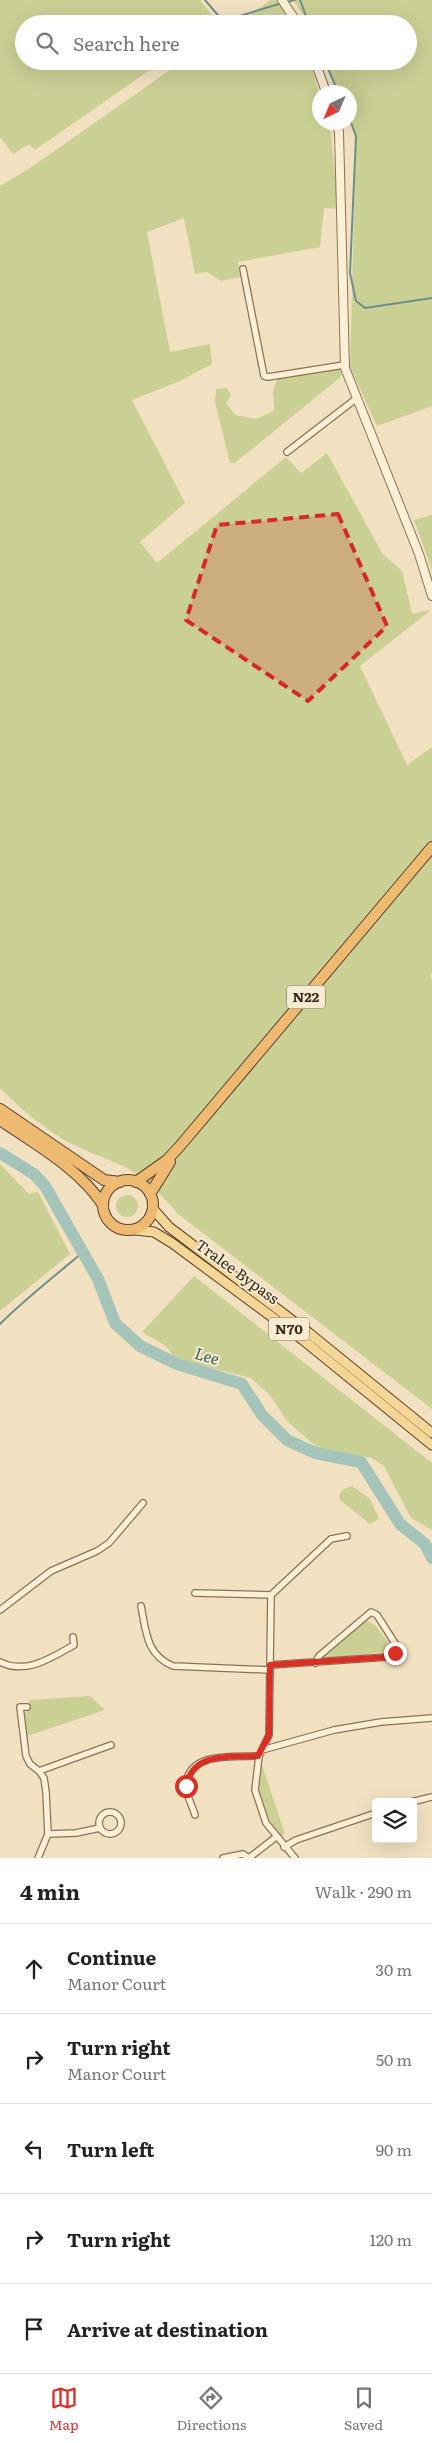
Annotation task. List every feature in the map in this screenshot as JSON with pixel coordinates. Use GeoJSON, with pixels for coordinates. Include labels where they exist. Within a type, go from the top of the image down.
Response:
{"type":"FeatureCollection","features":[{"type":"Feature","properties":{"kind":"highway","name":"N22"},"geometry":{"type":"LineString","coordinates":[[136,1182],[167,1160],[180,1146],[432,847]]}},
{"type":"Feature","properties":{"kind":"highway"},"geometry":{"type":"LineString","coordinates":[[0,1109],[104,1180],[136,1182],[150,1194],[153,1209],[147,1222],[135,1230],[114,1226],[104,1213],[103,1205],[108,1191],[120,1182]]}},
{"type":"Feature","properties":{"kind":"highway"},"geometry":{"type":"LineString","coordinates":[[0,1120],[74,1172],[89,1186],[103,1205]]}},
{"type":"Feature","properties":{"kind":"highway","name":"N22"},"geometry":{"type":"LineString","coordinates":[[150,1194],[180,1146]]}},
{"type":"Feature","properties":{"kind":"main road","name":"Tralee Bypass"},"geometry":{"type":"LineString","coordinates":[[153,1209],[169,1228],[309,1333],[432,1433]]}},
{"type":"Feature","properties":{"kind":"main road","name":"Tralee Bypass"},"geometry":{"type":"LineString","coordinates":[[135,1230],[154,1232],[172,1243],[303,1340],[432,1445]]}},
{"type":"Feature","properties":{"kind":"street"},"geometry":{"type":"LineString","coordinates":[[282,0],[292,15]]}},
{"type":"Feature","properties":{"kind":"street"},"geometry":{"type":"LineString","coordinates":[[318,70],[324,85]]}},
{"type":"Feature","properties":{"kind":"street"},"geometry":{"type":"LineString","coordinates":[[338,130],[342,213],[344,364],[419,554],[432,596]]}},
{"type":"Feature","properties":{"kind":"street"},"geometry":{"type":"LineString","coordinates":[[243,269],[264,376],[268,377],[344,364]]}},
{"type":"Feature","properties":{"kind":"street"},"geometry":{"type":"LineString","coordinates":[[287,452],[357,398]]}},
{"type":"Feature","properties":{"kind":"street"},"geometry":{"type":"LineString","coordinates":[[0,1610],[51,1571],[98,1552],[110,1543],[143,1503]]}},
{"type":"Feature","properties":{"kind":"street"},"geometry":{"type":"LineString","coordinates":[[195,1594],[271,1595],[331,1539],[347,1536]]}},
{"type":"Feature","properties":{"kind":"street"},"geometry":{"type":"LineString","coordinates":[[271,1595],[269,1735],[260,1753],[255,1790],[260,1810],[276,1837],[294,1858]]}},
{"type":"Feature","properties":{"kind":"street"},"geometry":{"type":"LineString","coordinates":[[141,1606],[148,1645],[162,1662],[173,1666],[270,1668],[388,1657],[395,1653],[398,1648],[377,1615],[371,1612],[319,1656],[315,1663]]}},
{"type":"Feature","properties":{"kind":"street"},"geometry":{"type":"LineString","coordinates":[[0,1662],[18,1667],[36,1665],[74,1645],[74,1637]]}},
{"type":"Feature","properties":{"kind":"street"},"geometry":{"type":"LineString","coordinates":[[26,1707],[20,1707],[26,1756],[30,1764],[44,1778],[48,1834],[38,1858]]}},
{"type":"Feature","properties":{"kind":"street"},"geometry":{"type":"LineString","coordinates":[[195,1814],[186,1786],[188,1778],[195,1767],[204,1761],[218,1757],[260,1753],[334,1730],[381,1722],[432,1718]]}},
{"type":"Feature","properties":{"kind":"street"},"geometry":{"type":"LineString","coordinates":[[39,1771],[111,1745]]}},
{"type":"Feature","properties":{"kind":"street"},"geometry":{"type":"LineString","coordinates":[[417,1800],[432,1796]]}},
{"type":"Feature","properties":{"kind":"street"},"geometry":{"type":"LineString","coordinates":[[284,1847],[296,1840],[372,1814]]}},
{"type":"Feature","properties":{"kind":"street"},"geometry":{"type":"LineString","coordinates":[[48,1834],[76,1833],[100,1828]]}},
{"type":"Feature","properties":{"kind":"street"},"geometry":{"type":"LineString","coordinates":[[223,1858],[243,1854],[249,1858],[276,1837]]}},
{"type":"Feature","properties":{"kind":"highlighted area"},"geometry":{"type":"Polygon","coordinates":[[[338,514],[387,626],[308,701],[186,620],[217,525],[338,514]]]}},
{"type":"Feature","properties":{"kind":"green space"},"geometry":{"type":"Polygon","coordinates":[[[0,0],[200,0],[212,15],[15,15],[15,70],[150,70],[35,150],[29,144],[13,154],[0,137],[0,0]]]}},
{"type":"Feature","properties":{"kind":"green space"},"geometry":{"type":"Polygon","coordinates":[[[271,0],[277,0],[286,15],[250,15],[271,0]]]}},
{"type":"Feature","properties":{"kind":"green space"},"geometry":{"type":"Polygon","coordinates":[[[293,0],[432,0],[432,406],[377,426],[350,367],[356,136],[354,130],[357,130],[357,85],[336,85],[330,70],[417,70],[417,15],[303,15],[293,0]]]}},
{"type":"Feature","properties":{"kind":"green space"},"geometry":{"type":"Polygon","coordinates":[[[170,70],[312,70],[317,85],[312,85],[312,130],[330,130],[338,209],[324,208],[320,247],[238,262],[240,277],[221,281],[207,272],[195,274],[184,218],[147,232],[170,352],[210,344],[212,364],[180,381],[132,400],[185,503],[140,542],[157,563],[286,457],[301,473],[327,453],[382,553],[402,571],[412,614],[431,610],[360,666],[407,765],[432,747],[432,973],[430,975],[432,979],[432,1409],[178,1214],[145,1180],[123,1166],[66,1141],[31,1116],[0,1088],[0,186],[30,168],[170,70]]]}},
{"type":"Feature","properties":{"kind":"green space"},"geometry":{"type":"Polygon","coordinates":[[[332,368],[340,370],[342,376],[235,463],[230,463],[215,402],[216,389],[227,388],[231,396],[226,403],[235,415],[256,419],[274,411],[273,389],[278,378],[332,368]]]}},
{"type":"Feature","properties":{"kind":"green space"},"geometry":{"type":"Polygon","coordinates":[[[432,515],[432,570],[414,520],[432,515]]]}},
{"type":"Feature","properties":{"kind":"green space"},"geometry":{"type":"Polygon","coordinates":[[[0,1164],[29,1194],[38,1192],[70,1254],[0,1311],[0,1164]]]}},
{"type":"Feature","properties":{"kind":"green space"},"geometry":{"type":"Polygon","coordinates":[[[127,1195],[135,1198],[138,1206],[135,1214],[127,1217],[119,1214],[116,1206],[119,1198],[127,1195]]]}},
{"type":"Feature","properties":{"kind":"green space"},"geometry":{"type":"Polygon","coordinates":[[[194,1276],[432,1463],[432,1530],[411,1518],[384,1466],[372,1458],[318,1448],[288,1422],[269,1394],[251,1378],[176,1359],[166,1346],[142,1332],[194,1276]]]}},
{"type":"Feature","properties":{"kind":"green space"},"geometry":{"type":"Polygon","coordinates":[[[352,1486],[370,1499],[379,1519],[370,1524],[340,1500],[339,1496],[342,1490],[352,1486]]]}},
{"type":"Feature","properties":{"kind":"green space"},"geometry":{"type":"Polygon","coordinates":[[[366,1620],[376,1626],[392,1647],[391,1651],[329,1659],[324,1658],[327,1651],[366,1620]]]}},
{"type":"Feature","properties":{"kind":"green space"},"geometry":{"type":"Polygon","coordinates":[[[90,1696],[105,1710],[27,1736],[24,1713],[30,1709],[29,1700],[90,1696]]]}},
{"type":"Feature","properties":{"kind":"green space"},"geometry":{"type":"Polygon","coordinates":[[[262,1765],[285,1834],[280,1836],[275,1830],[262,1801],[258,1781],[262,1765]]]}},
{"type":"Feature","properties":{"kind":"waterway"},"geometry":{"type":"LineString","coordinates":[[205,0],[218,15]]}},
{"type":"Feature","properties":{"kind":"waterway"},"geometry":{"type":"LineString","coordinates":[[287,2],[295,0]]}},
{"type":"Feature","properties":{"kind":"waterway"},"geometry":{"type":"LineString","coordinates":[[300,0],[306,15]]}},
{"type":"Feature","properties":{"kind":"waterway"},"geometry":{"type":"LineString","coordinates":[[243,15],[282,3]]}},
{"type":"Feature","properties":{"kind":"waterway"},"geometry":{"type":"LineString","coordinates":[[329,70],[335,85]]}},
{"type":"Feature","properties":{"kind":"waterway"},"geometry":{"type":"LineString","coordinates":[[354,130],[356,136],[350,273],[356,301],[365,308],[432,298]]}},
{"type":"Feature","properties":{"kind":"waterway","name":"Lee"},"geometry":{"type":"LineString","coordinates":[[0,1153],[34,1174],[45,1186],[98,1279],[115,1323],[140,1346],[177,1364],[242,1384],[262,1415],[287,1440],[315,1453],[361,1462],[400,1524],[425,1544],[432,1558]]}},
{"type":"Feature","properties":{"kind":"waterway"},"geometry":{"type":"LineString","coordinates":[[0,1324],[83,1252]]}},
{"type":"Feature","properties":{"kind":"route"},"geometry":{"type":"LineString","coordinates":[[186,1786],[188,1778],[195,1767],[204,1761],[218,1757],[258,1756],[269,1735],[270,1665],[388,1657],[395,1653]]}}]}
